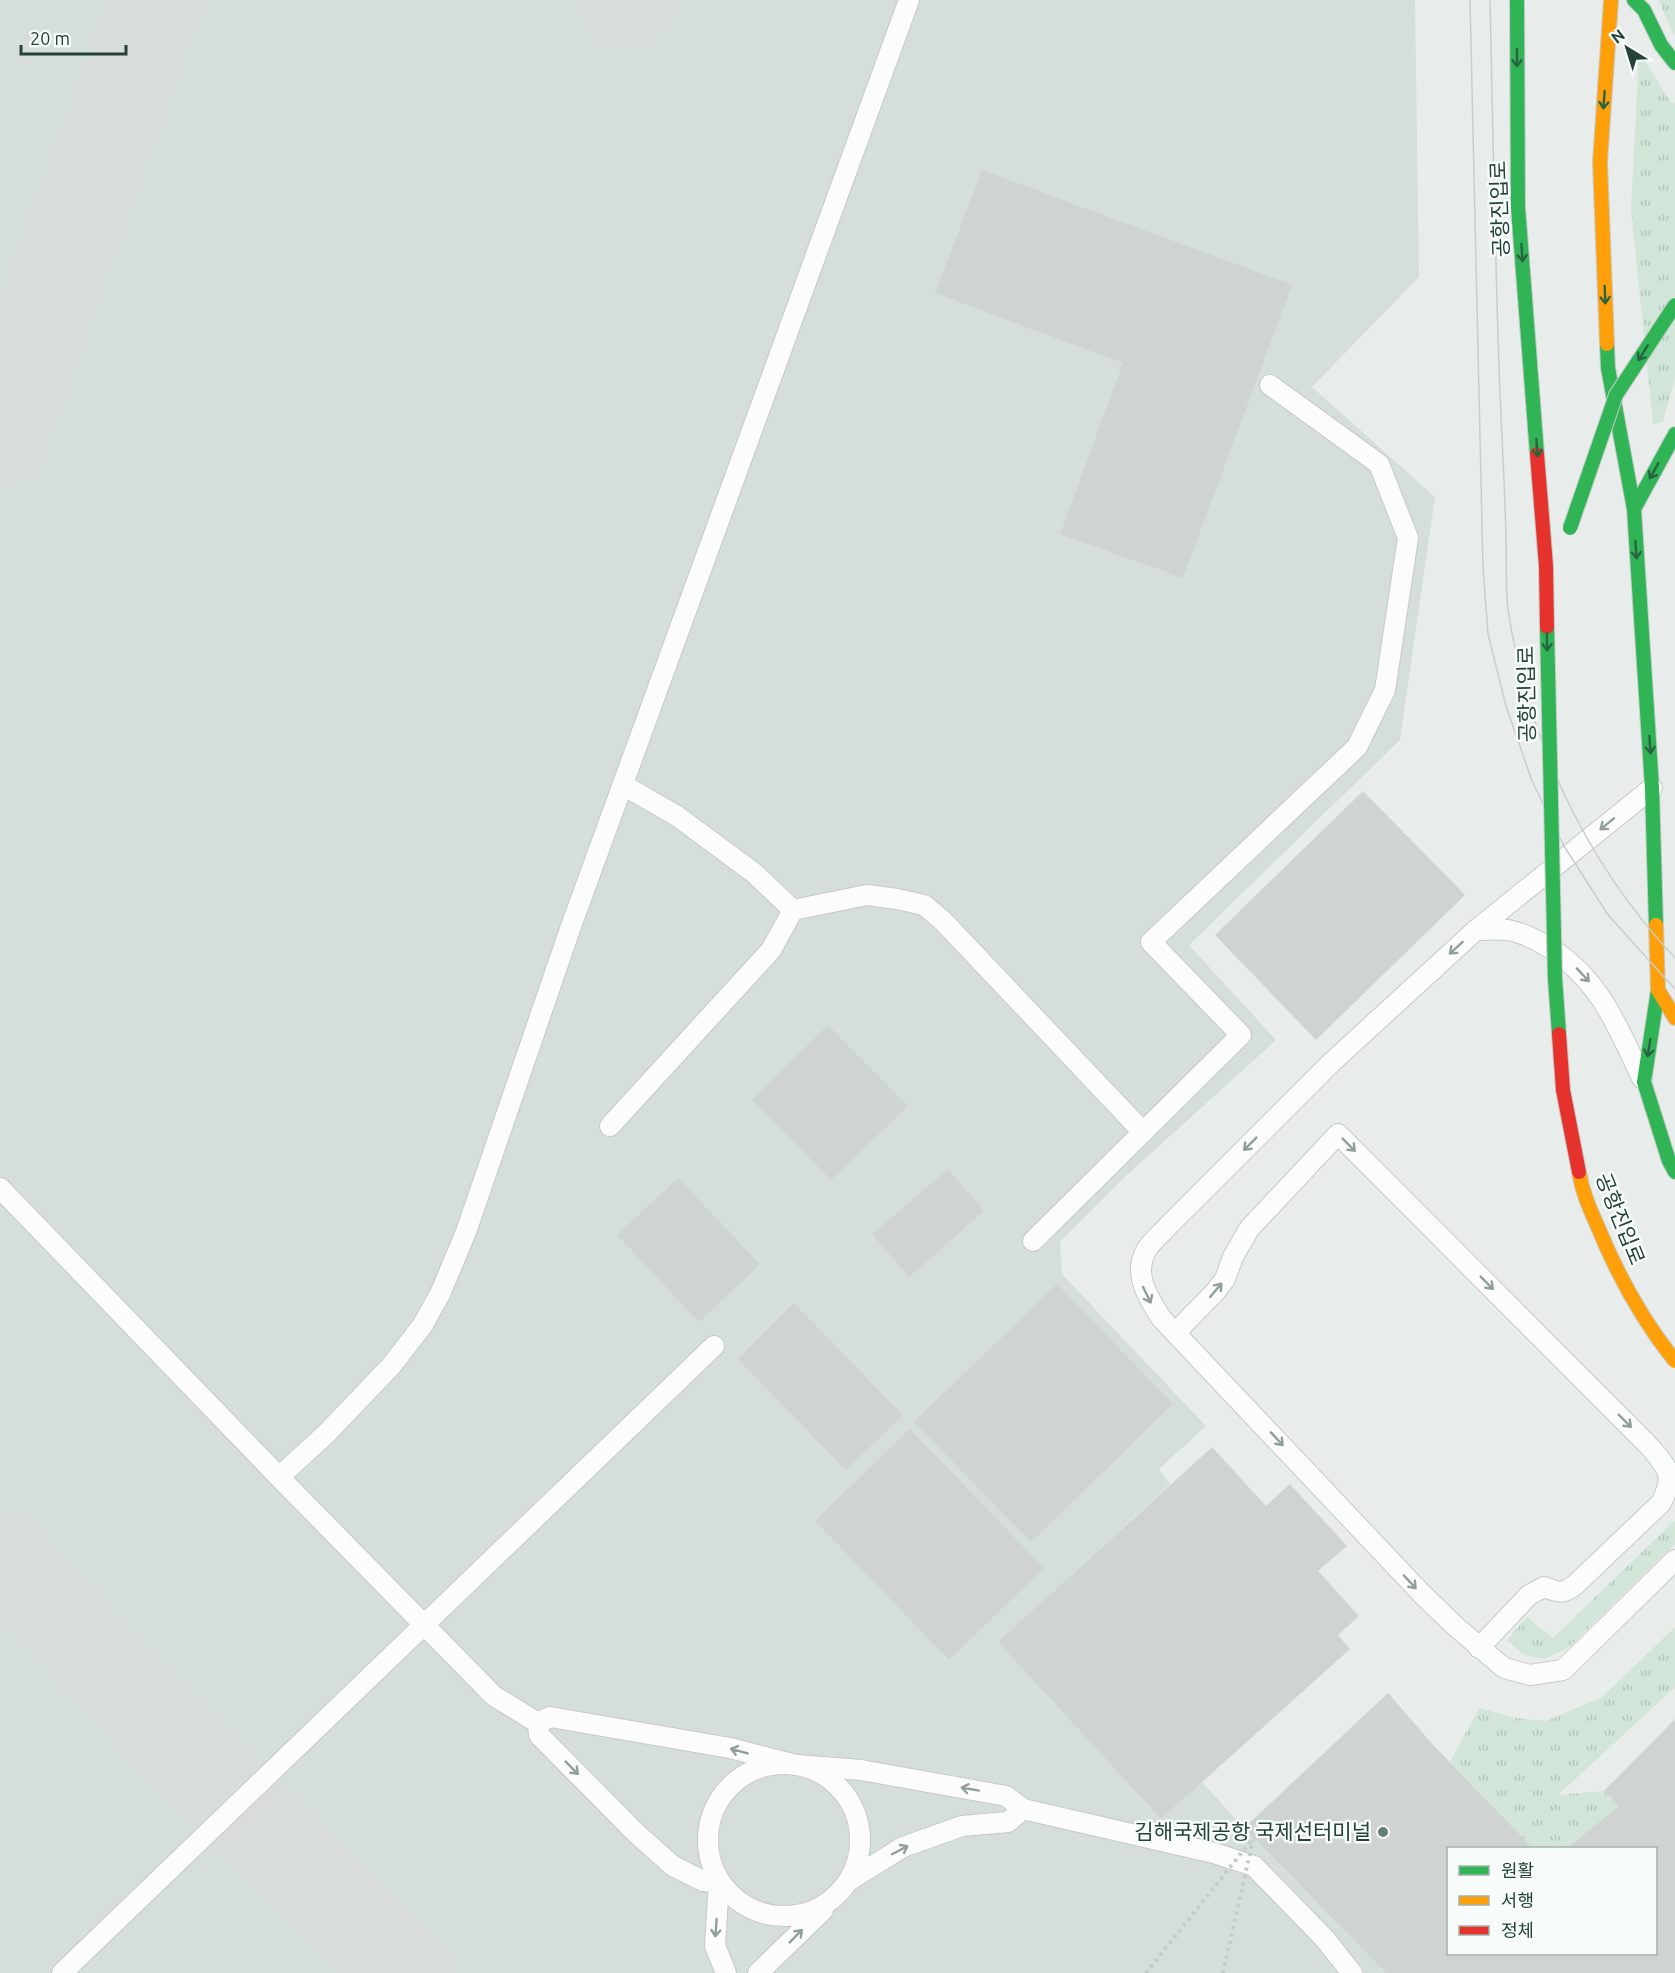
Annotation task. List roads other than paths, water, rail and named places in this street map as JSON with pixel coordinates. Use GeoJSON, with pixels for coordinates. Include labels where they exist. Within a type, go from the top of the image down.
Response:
{"type":"FeatureCollection","features":[{"type":"Feature","properties":{"kind":"main road","name":"공항진입로"},"geometry":{"type":"LineString","coordinates":[[1517,0],[1518,207],[1545,566],[1555,978],[1563,1090],[1582,1190],[1608,1254],[1654,1335],[1675,1361]]}},
{"type":"Feature","properties":{"kind":"main road"},"geometry":{"type":"LineString","coordinates":[[1611,0],[1600,162],[1608,368],[1634,509],[1652,788],[1658,990],[1644,1082],[1669,1161],[1675,1172]]}},
{"type":"Feature","properties":{"kind":"main road"},"geometry":{"type":"LineString","coordinates":[[1634,0],[1644,10],[1661,45],[1675,63]]}},
{"type":"Feature","properties":{"kind":"main road"},"geometry":{"type":"LineString","coordinates":[[1545,566],[1570,528],[1616,395],[1675,305]]}},
{"type":"Feature","properties":{"kind":"main road"},"geometry":{"type":"LineString","coordinates":[[1634,509],[1675,434]]}},
{"type":"Feature","properties":{"kind":"main road"},"geometry":{"type":"LineString","coordinates":[[1658,990],[1675,1018]]}},
{"type":"Feature","properties":{"kind":"lane"},"geometry":{"type":"LineString","coordinates":[[279,1477],[326,1434],[390,1366],[422,1326],[440,1294],[466,1232],[570,929],[909,0]]}},
{"type":"Feature","properties":{"kind":"lane"},"geometry":{"type":"LineString","coordinates":[[1033,1241],[1241,1035],[1151,942],[1357,747],[1385,690],[1408,538],[1379,464],[1270,385]]}},
{"type":"Feature","properties":{"kind":"lane"},"geometry":{"type":"LineString","coordinates":[[622,785],[677,816],[754,873],[793,910]]}},
{"type":"Feature","properties":{"kind":"lane"},"geometry":{"type":"LineString","coordinates":[[1652,788],[1476,930],[1332,1062],[1169,1225],[1147,1250],[1140,1269],[1144,1292],[1161,1318],[1422,1594],[1479,1648],[1504,1668],[1530,1676],[1563,1670],[1675,1560]]}},
{"type":"Feature","properties":{"kind":"lane"},"geometry":{"type":"LineString","coordinates":[[610,1126],[771,950],[793,910],[867,895],[924,905],[942,921],[1143,1132]]}},
{"type":"Feature","properties":{"kind":"lane"},"geometry":{"type":"LineString","coordinates":[[1476,930],[1507,930],[1533,937],[1569,960],[1595,987],[1615,1020],[1644,1082]]}},
{"type":"Feature","properties":{"kind":"lane"},"geometry":{"type":"LineString","coordinates":[[1176,1332],[1226,1279],[1233,1257],[1249,1229],[1338,1134],[1651,1448],[1668,1471],[1671,1482],[1661,1503],[1575,1585],[1563,1592],[1544,1587],[1529,1595],[1479,1648]]}},
{"type":"Feature","properties":{"kind":"lane"},"geometry":{"type":"LineString","coordinates":[[0,1188],[494,1696],[538,1723]]}},
{"type":"Feature","properties":{"kind":"lane"},"geometry":{"type":"LineString","coordinates":[[62,1973],[714,1346]]}},
{"type":"Feature","properties":{"kind":"lane"},"geometry":{"type":"LineString","coordinates":[[538,1723],[550,1717],[730,1748],[820,1771],[840,1786],[854,1806],[861,1831],[860,1857],[850,1880]]}},
{"type":"Feature","properties":{"kind":"lane"},"geometry":{"type":"LineString","coordinates":[[538,1723],[539,1735],[636,1833],[673,1866],[703,1881],[719,1882],[737,1900],[760,1913],[785,1917],[802,1914],[833,1899]]}},
{"type":"Feature","properties":{"kind":"lane"},"geometry":{"type":"LineString","coordinates":[[726,1973],[715,1946],[719,1882],[710,1858],[708,1832],[714,1808],[728,1786],[748,1772],[772,1764],[861,1770],[1006,1796],[1023,1809],[1214,1853],[1254,1866],[1325,1940],[1352,1973]]}},
{"type":"Feature","properties":{"kind":"lane"},"geometry":{"type":"LineString","coordinates":[[758,1973],[850,1880],[903,1847],[962,1826],[1008,1822],[1023,1809]]}},
{"type":"Feature","properties":{"kind":"tram line"},"geometry":{"type":"LineString","coordinates":[[1470,0],[1483,568],[1488,634],[1506,706],[1532,781],[1564,846],[1608,915],[1675,989]]}},
{"type":"Feature","properties":{"kind":"tram line"},"geometry":{"type":"LineString","coordinates":[[1490,0],[1507,592],[1517,657],[1546,751],[1565,796],[1588,840],[1614,882],[1675,958]]}},
{"type":"Feature","properties":{"kind":"place","name":"김해국제공항 국제선터미널"},"geometry":{"type":"Point","coordinates":[1383,1832]}}]}
